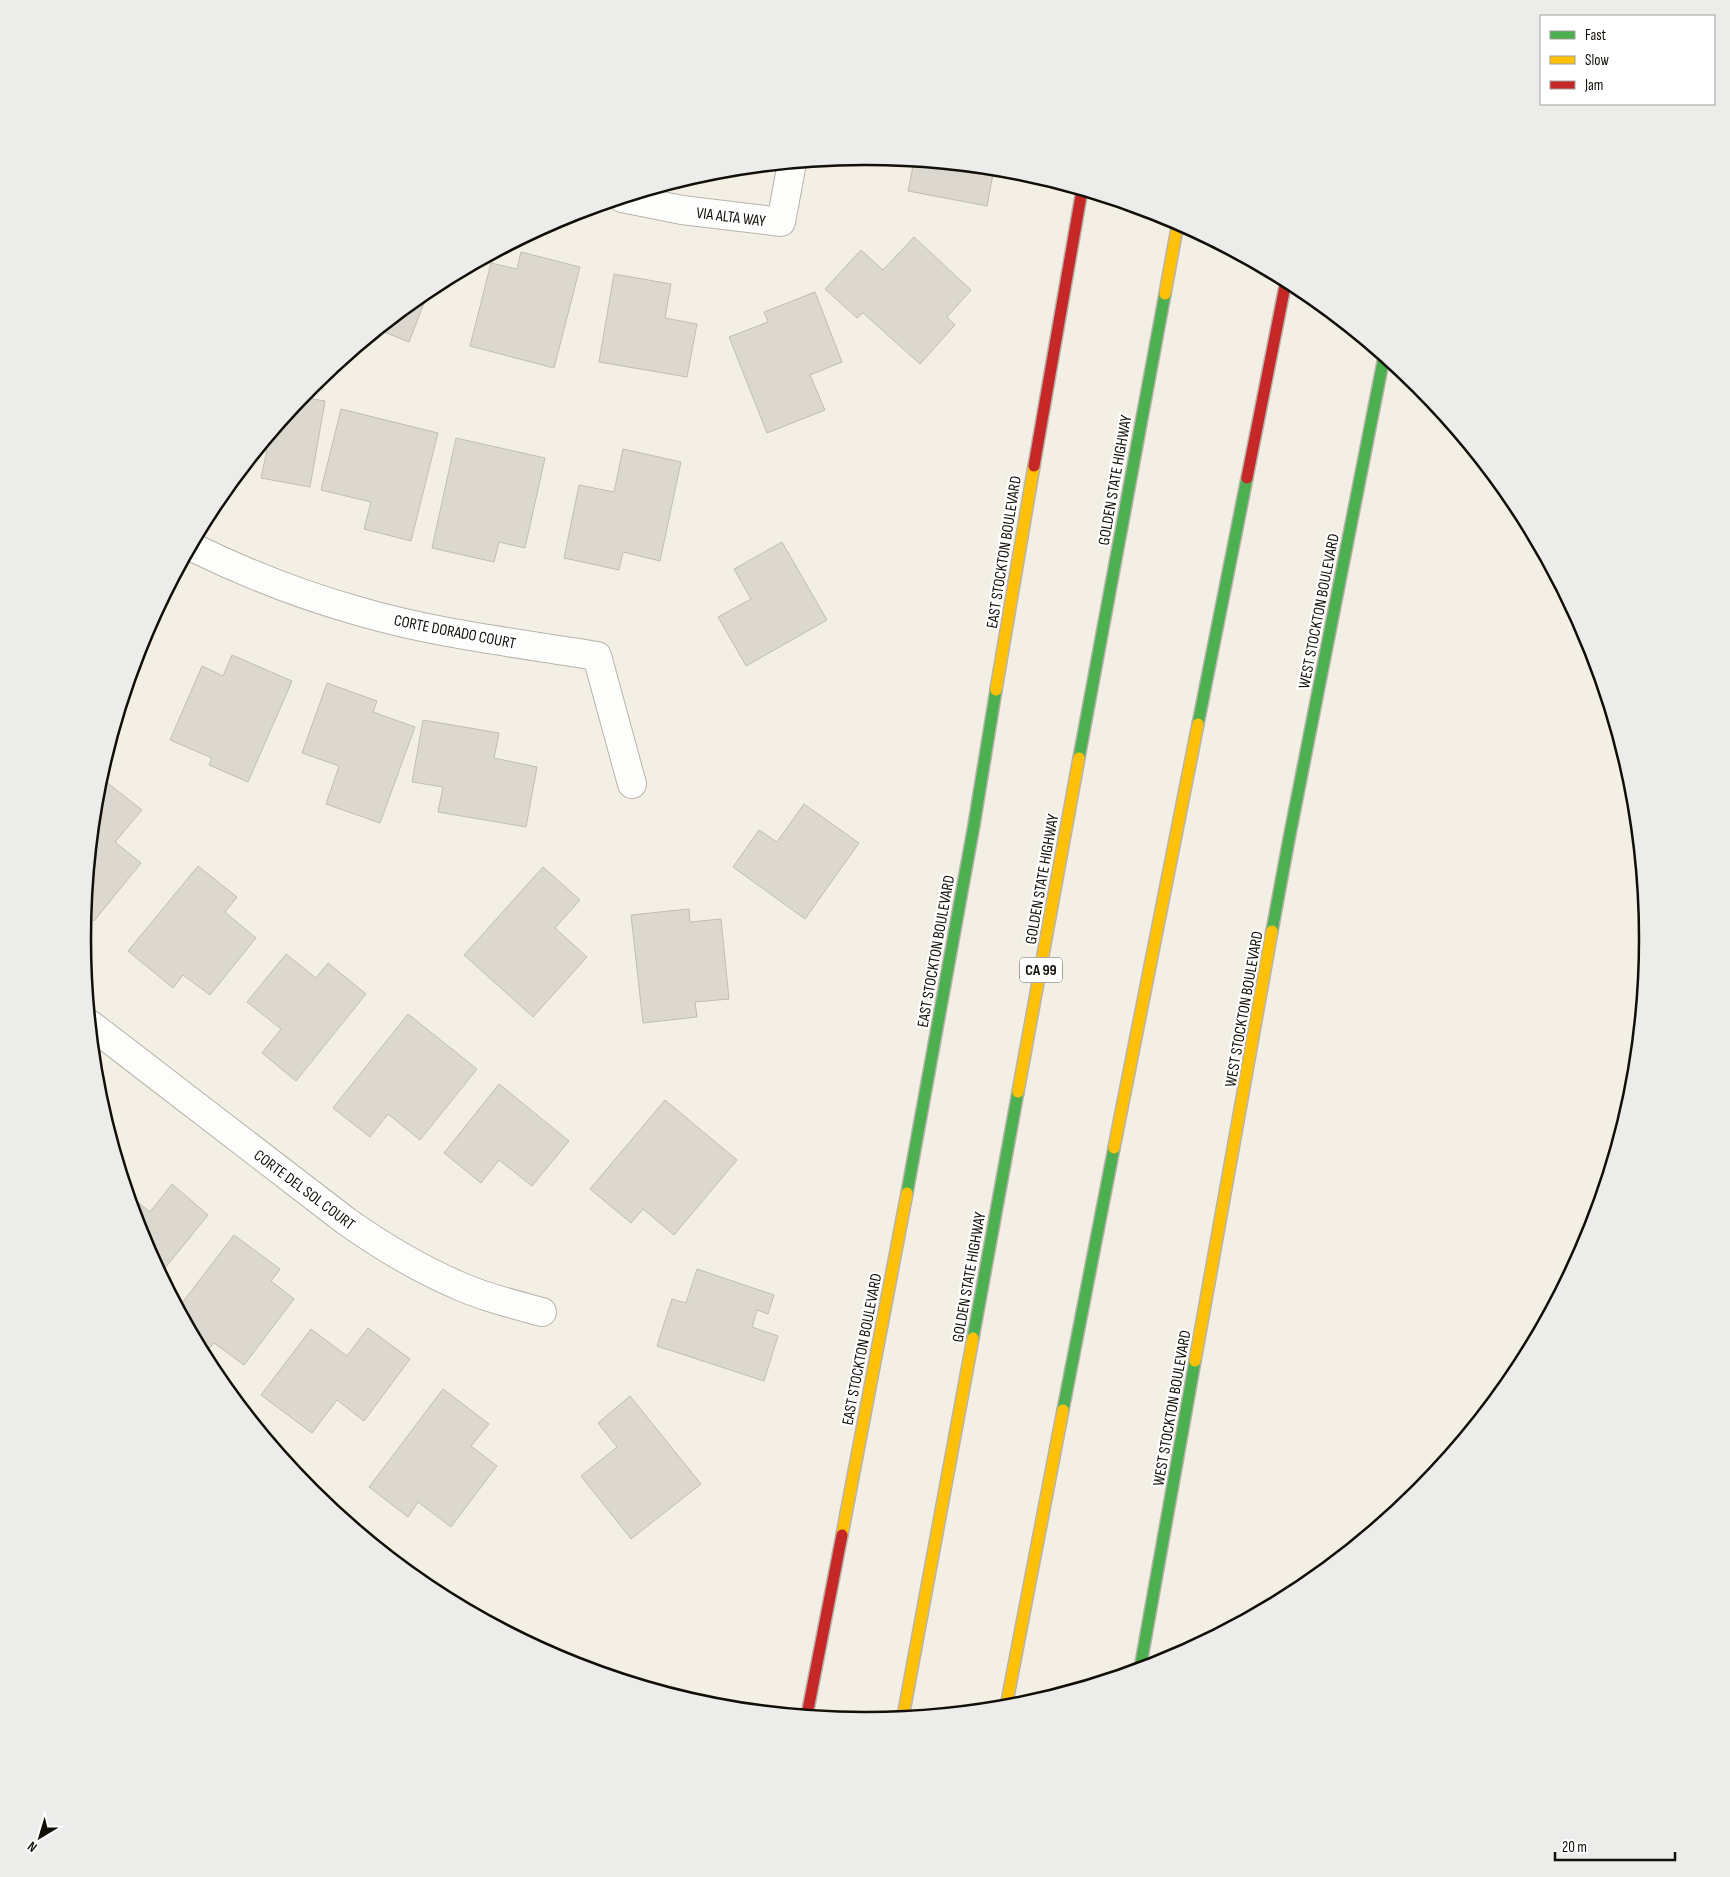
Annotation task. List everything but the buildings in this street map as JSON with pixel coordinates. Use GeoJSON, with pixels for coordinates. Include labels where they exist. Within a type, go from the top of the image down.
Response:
{"type":"FeatureCollection","features":[{"type":"Feature","properties":{"kind":"main road","name":"EAST STOCKTON BOULEVARD"},"geometry":{"type":"LineString","coordinates":[[808,1710],[891,1280],[956,922],[1081,196]]}},
{"type":"Feature","properties":{"kind":"main road","name":"GOLDEN STATE HIGHWAY"},"geometry":{"type":"LineString","coordinates":[[904,1711],[1177,231]]}},
{"type":"Feature","properties":{"kind":"main road"},"geometry":{"type":"LineString","coordinates":[[1008,1699],[1031,1569],[1285,288]]}},
{"type":"Feature","properties":{"kind":"main road","name":"WEST STOCKTON BOULEVARD"},"geometry":{"type":"LineString","coordinates":[[1142,1660],[1289,839],[1383,364]]}},
{"type":"Feature","properties":{"kind":"street","name":"VIA ALTA WAY"},"geometry":{"type":"LineString","coordinates":[[634,200],[682,210],[781,222],[791,168]]}},
{"type":"Feature","properties":{"kind":"street","name":"CORTE DORADO COURT"},"geometry":{"type":"LineString","coordinates":[[197,549],[226,564],[315,598],[360,612],[446,631],[597,656],[632,784]]}},
{"type":"Feature","properties":{"kind":"street","name":"CORTE DEL SOL COURT"},"geometry":{"type":"LineString","coordinates":[[97,1030],[380,1245],[456,1285],[542,1312]]}},
{"type":"Feature","properties":{"kind":"traffic: fast"},"geometry":{"type":"LineString","coordinates":[[1079,758],[1165,294]]}},
{"type":"Feature","properties":{"kind":"traffic: fast"},"geometry":{"type":"LineString","coordinates":[[1272,931],[1383,364]]}},
{"type":"Feature","properties":{"kind":"traffic: fast"},"geometry":{"type":"LineString","coordinates":[[1198,724],[1247,478]]}},
{"type":"Feature","properties":{"kind":"traffic: fast"},"geometry":{"type":"LineString","coordinates":[[907,1193],[974,825],[996,690]]}},
{"type":"Feature","properties":{"kind":"traffic: fast"},"geometry":{"type":"LineString","coordinates":[[973,1338],[1018,1092]]}},
{"type":"Feature","properties":{"kind":"traffic: fast"},"geometry":{"type":"LineString","coordinates":[[1063,1410],[1114,1148]]}},
{"type":"Feature","properties":{"kind":"traffic: fast"},"geometry":{"type":"LineString","coordinates":[[1142,1660],[1195,1361]]}},
{"type":"Feature","properties":{"kind":"traffic: slow"},"geometry":{"type":"LineString","coordinates":[[1165,294],[1177,231]]}},
{"type":"Feature","properties":{"kind":"traffic: slow"},"geometry":{"type":"LineString","coordinates":[[996,690],[1034,466]]}},
{"type":"Feature","properties":{"kind":"traffic: slow"},"geometry":{"type":"LineString","coordinates":[[1114,1148],[1198,724]]}},
{"type":"Feature","properties":{"kind":"traffic: slow"},"geometry":{"type":"LineString","coordinates":[[1018,1092],[1079,758]]}},
{"type":"Feature","properties":{"kind":"traffic: slow"},"geometry":{"type":"LineString","coordinates":[[1195,1361],[1272,931]]}},
{"type":"Feature","properties":{"kind":"traffic: slow"},"geometry":{"type":"LineString","coordinates":[[842,1535],[907,1193]]}},
{"type":"Feature","properties":{"kind":"traffic: slow"},"geometry":{"type":"LineString","coordinates":[[904,1711],[973,1338]]}},
{"type":"Feature","properties":{"kind":"traffic: slow"},"geometry":{"type":"LineString","coordinates":[[1008,1699],[1063,1410]]}},
{"type":"Feature","properties":{"kind":"traffic: jam"},"geometry":{"type":"LineString","coordinates":[[1034,466],[1081,196]]}},
{"type":"Feature","properties":{"kind":"traffic: jam"},"geometry":{"type":"LineString","coordinates":[[1247,478],[1285,288]]}},
{"type":"Feature","properties":{"kind":"traffic: jam"},"geometry":{"type":"LineString","coordinates":[[808,1710],[842,1535]]}}]}
